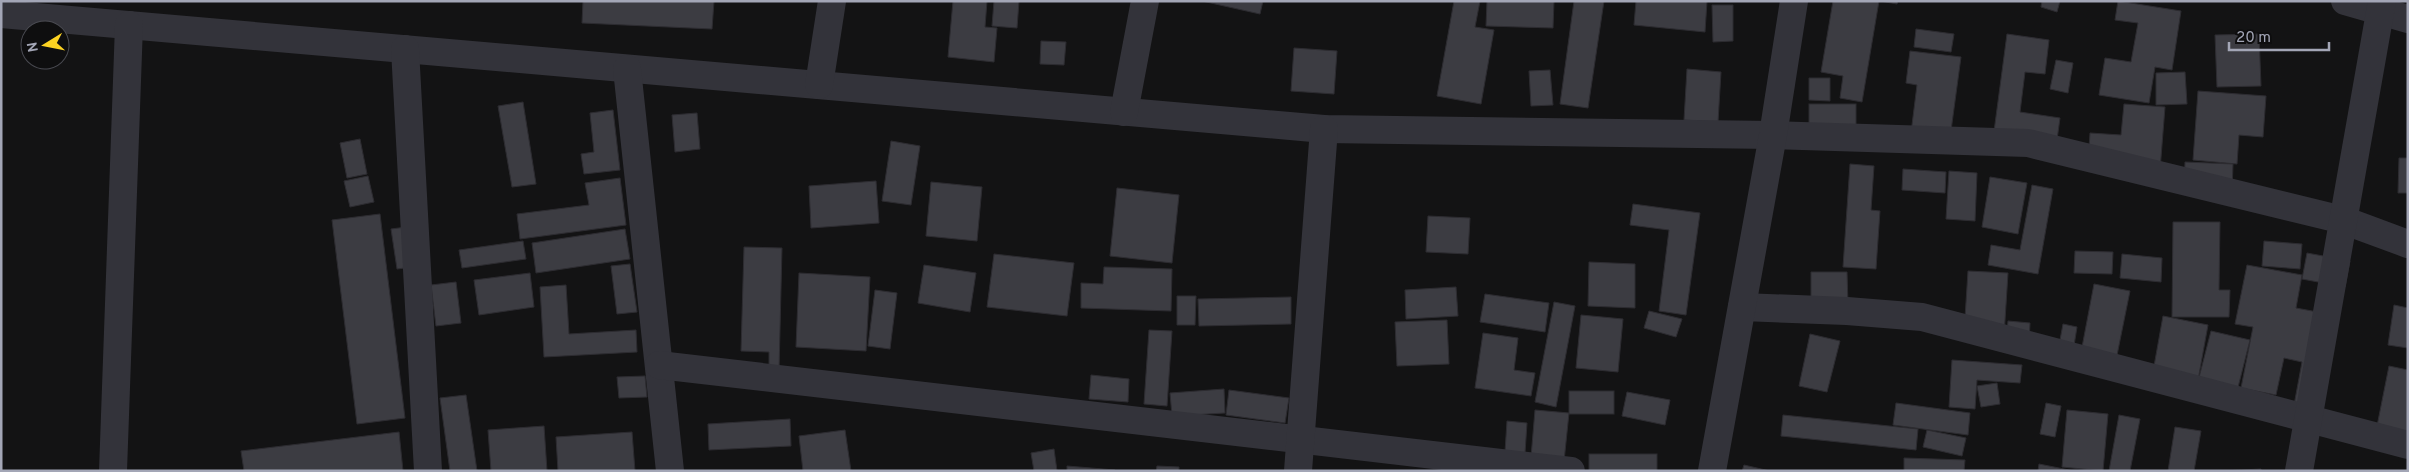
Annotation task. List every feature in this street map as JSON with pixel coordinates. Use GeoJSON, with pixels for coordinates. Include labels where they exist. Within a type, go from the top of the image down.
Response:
{"type":"FeatureCollection","features":[{"type":"Feature","properties":{"kind":"street"},"geometry":{"type":"LineString","coordinates":[[820,85],[832,1]]}},
{"type":"Feature","properties":{"kind":"street"},"geometry":{"type":"LineString","coordinates":[[1124,112],[1145,1]]}},
{"type":"Feature","properties":{"kind":"street"},"geometry":{"type":"LineString","coordinates":[[1712,471],[1773,135],[1794,1]]}},
{"type":"Feature","properties":{"kind":"street"},"geometry":{"type":"LineString","coordinates":[[2345,1],[2381,6],[2408,19]]}},
{"type":"Feature","properties":{"kind":"street"},"geometry":{"type":"LineString","coordinates":[[2299,471],[2381,6]]}},
{"type":"Feature","properties":{"kind":"street"},"geometry":{"type":"LineString","coordinates":[[1,14],[1324,129],[1773,135],[2028,144],[2343,220],[2408,244]]}},
{"type":"Feature","properties":{"kind":"street"},"geometry":{"type":"LineString","coordinates":[[113,471],[129,25]]}},
{"type":"Feature","properties":{"kind":"street"},"geometry":{"type":"LineString","coordinates":[[405,49],[428,471]]}},
{"type":"Feature","properties":{"kind":"street"},"geometry":{"type":"LineString","coordinates":[[627,68],[670,471]]}},
{"type":"Feature","properties":{"kind":"street"},"geometry":{"type":"LineString","coordinates":[[1298,471],[1324,129]]}},
{"type":"Feature","properties":{"kind":"street"},"geometry":{"type":"LineString","coordinates":[[1742,307],[1847,311],[1922,317],[2408,445]]}},
{"type":"Feature","properties":{"kind":"street"},"geometry":{"type":"LineString","coordinates":[[659,365],[1571,471]]}},
{"type":"Feature","properties":{"kind":"building"},"geometry":{"type":"Polygon","coordinates":[[[583,1],[714,1],[712,29],[582,23],[583,1]]]}},
{"type":"Feature","properties":{"kind":"building"},"geometry":{"type":"Polygon","coordinates":[[[953,1],[987,1],[985,27],[997,28],[994,62],[948,57],[953,1]]]}},
{"type":"Feature","properties":{"kind":"building"},"geometry":{"type":"Polygon","coordinates":[[[994,1],[1019,1],[1017,28],[992,26],[994,1]]]}},
{"type":"Feature","properties":{"kind":"building"},"geometry":{"type":"Polygon","coordinates":[[[1202,1],[1263,1],[1260,14],[1202,1]]]}},
{"type":"Feature","properties":{"kind":"building"},"geometry":{"type":"Polygon","coordinates":[[[1454,1],[1480,1],[1475,27],[1494,30],[1481,104],[1437,96],[1454,1]]]}},
{"type":"Feature","properties":{"kind":"building"},"geometry":{"type":"Polygon","coordinates":[[[1487,1],[1554,1],[1553,28],[1486,26],[1487,1]]]}},
{"type":"Feature","properties":{"kind":"building"},"geometry":{"type":"Polygon","coordinates":[[[1574,1],[1604,1],[1588,108],[1560,104],[1574,1]]]}},
{"type":"Feature","properties":{"kind":"building"},"geometry":{"type":"Polygon","coordinates":[[[1636,1],[1707,1],[1705,32],[1634,25],[1636,1]]]}},
{"type":"Feature","properties":{"kind":"building"},"geometry":{"type":"Polygon","coordinates":[[[1833,1],[1879,1],[1862,102],[1840,98],[1843,76],[1821,72],[1833,1]]]}},
{"type":"Feature","properties":{"kind":"building"},"geometry":{"type":"Polygon","coordinates":[[[1880,1],[1898,1],[1897,4],[1880,1]]]}},
{"type":"Feature","properties":{"kind":"building"},"geometry":{"type":"Polygon","coordinates":[[[2042,1],[2060,1],[2057,12],[2041,7],[2042,1]]]}},
{"type":"Feature","properties":{"kind":"building"},"geometry":{"type":"Polygon","coordinates":[[[2118,1],[2181,11],[2172,70],[2155,67],[2149,103],[2099,95],[2105,58],[2131,62],[2138,23],[2115,20],[2118,1]]]}},
{"type":"Feature","properties":{"kind":"building"},"geometry":{"type":"Polygon","coordinates":[[[1712,5],[1733,5],[1733,41],[1713,42],[1712,5]]]}},
{"type":"Feature","properties":{"kind":"building"},"geometry":{"type":"Polygon","coordinates":[[[1916,29],[1954,34],[1951,52],[1914,47],[1916,29]]]}},
{"type":"Feature","properties":{"kind":"building"},"geometry":{"type":"Polygon","coordinates":[[[2007,34],[2049,40],[2045,74],[2025,72],[2020,112],[2060,118],[2056,147],[1993,139],[2007,34]]]}},
{"type":"Feature","properties":{"kind":"building"},"geometry":{"type":"Polygon","coordinates":[[[2259,34],[2261,86],[2217,87],[2215,35],[2259,34]]]}},
{"type":"Feature","properties":{"kind":"building"},"geometry":{"type":"Polygon","coordinates":[[[1041,41],[1066,42],[1064,65],[1040,64],[1041,41]]]}},
{"type":"Feature","properties":{"kind":"building"},"geometry":{"type":"Polygon","coordinates":[[[1294,48],[1337,51],[1334,94],[1291,91],[1294,48]]]}},
{"type":"Feature","properties":{"kind":"building"},"geometry":{"type":"Polygon","coordinates":[[[1910,51],[1961,57],[1950,138],[1911,133],[1917,85],[1906,83],[1910,51]]]}},
{"type":"Feature","properties":{"kind":"building"},"geometry":{"type":"Polygon","coordinates":[[[2056,60],[2073,63],[2068,93],[2050,89],[2056,60]]]}},
{"type":"Feature","properties":{"kind":"building"},"geometry":{"type":"Polygon","coordinates":[[[1687,69],[1721,72],[1718,122],[1684,120],[1687,69]]]}},
{"type":"Feature","properties":{"kind":"building"},"geometry":{"type":"Polygon","coordinates":[[[1550,70],[1553,105],[1531,106],[1529,71],[1550,70]]]}},
{"type":"Feature","properties":{"kind":"building"},"geometry":{"type":"Polygon","coordinates":[[[2185,72],[2187,104],[2156,105],[2156,73],[2185,72]]]}},
{"type":"Feature","properties":{"kind":"building"},"geometry":{"type":"Polygon","coordinates":[[[1809,78],[1830,78],[1830,101],[1809,100],[1809,78]]]}},
{"type":"Feature","properties":{"kind":"building"},"geometry":{"type":"Polygon","coordinates":[[[2198,91],[2266,96],[2263,137],[2239,135],[2237,164],[2193,160],[2198,91]]]}},
{"type":"Feature","properties":{"kind":"building"},"geometry":{"type":"Polygon","coordinates":[[[523,102],[536,184],[512,187],[498,106],[523,102]]]}},
{"type":"Feature","properties":{"kind":"building"},"geometry":{"type":"Polygon","coordinates":[[[1809,104],[1856,104],[1856,133],[1809,133],[1809,104]]]}},
{"type":"Feature","properties":{"kind":"building"},"geometry":{"type":"Polygon","coordinates":[[[2124,104],[2165,107],[2160,170],[2088,164],[2090,133],[2121,135],[2124,104]]]}},
{"type":"Feature","properties":{"kind":"building"},"geometry":{"type":"Polygon","coordinates":[[[613,110],[620,170],[584,174],[581,154],[594,152],[590,113],[613,110]]]}},
{"type":"Feature","properties":{"kind":"building"},"geometry":{"type":"Polygon","coordinates":[[[697,113],[700,149],[675,152],[672,115],[697,113]]]}},
{"type":"Feature","properties":{"kind":"building"},"geometry":{"type":"Polygon","coordinates":[[[360,139],[367,174],[347,178],[340,143],[360,139]]]}},
{"type":"Feature","properties":{"kind":"building"},"geometry":{"type":"Polygon","coordinates":[[[891,141],[920,146],[911,205],[882,201],[891,141]]]}},
{"type":"Feature","properties":{"kind":"building"},"geometry":{"type":"Polygon","coordinates":[[[2399,158],[2408,158],[2408,193],[2398,193],[2399,158]]]}},
{"type":"Feature","properties":{"kind":"building"},"geometry":{"type":"Polygon","coordinates":[[[2185,162],[2233,164],[2232,193],[2184,192],[2185,162]]]}},
{"type":"Feature","properties":{"kind":"building"},"geometry":{"type":"Polygon","coordinates":[[[1850,164],[1874,166],[1871,210],[1880,211],[1876,269],[1843,267],[1850,164]]]}},
{"type":"Feature","properties":{"kind":"building"},"geometry":{"type":"Polygon","coordinates":[[[1903,169],[1946,172],[1945,193],[1902,190],[1903,169]]]}},
{"type":"Feature","properties":{"kind":"building"},"geometry":{"type":"Polygon","coordinates":[[[1949,171],[1977,173],[1975,221],[1946,219],[1949,171]]]}},
{"type":"Feature","properties":{"kind":"building"},"geometry":{"type":"Polygon","coordinates":[[[368,176],[374,202],[350,207],[344,181],[368,176]]]}},
{"type":"Feature","properties":{"kind":"building"},"geometry":{"type":"Polygon","coordinates":[[[1990,177],[2027,183],[2018,234],[1982,227],[1990,177]]]}},
{"type":"Feature","properties":{"kind":"building"},"geometry":{"type":"Polygon","coordinates":[[[620,178],[626,225],[520,239],[517,214],[589,205],[585,183],[620,178]]]}},
{"type":"Feature","properties":{"kind":"building"},"geometry":{"type":"Polygon","coordinates":[[[876,181],[879,223],[811,228],[809,186],[876,181]]]}},
{"type":"Feature","properties":{"kind":"building"},"geometry":{"type":"Polygon","coordinates":[[[931,182],[982,187],[977,241],[926,236],[931,182]]]}},
{"type":"Feature","properties":{"kind":"building"},"geometry":{"type":"Polygon","coordinates":[[[2032,185],[2053,189],[2038,274],[1988,265],[1991,245],[2020,250],[2032,185]]]}},
{"type":"Feature","properties":{"kind":"building"},"geometry":{"type":"Polygon","coordinates":[[[1117,188],[1179,195],[1172,263],[1110,256],[1117,188]]]}},
{"type":"Feature","properties":{"kind":"building"},"geometry":{"type":"Polygon","coordinates":[[[1633,204],[1700,213],[1686,315],[1659,311],[1669,230],[1630,225],[1633,204]]]}},
{"type":"Feature","properties":{"kind":"building"},"geometry":{"type":"Polygon","coordinates":[[[380,214],[405,418],[357,424],[332,220],[380,214]]]}},
{"type":"Feature","properties":{"kind":"building"},"geometry":{"type":"Polygon","coordinates":[[[1428,216],[1470,218],[1468,254],[1426,252],[1428,216]]]}},
{"type":"Feature","properties":{"kind":"building"},"geometry":{"type":"Polygon","coordinates":[[[2173,222],[2220,222],[2219,290],[2230,290],[2229,317],[2172,317],[2173,222]]]}},
{"type":"Feature","properties":{"kind":"building"},"geometry":{"type":"Polygon","coordinates":[[[422,225],[428,265],[397,269],[391,229],[422,225]]]}},
{"type":"Feature","properties":{"kind":"building"},"geometry":{"type":"Polygon","coordinates":[[[625,229],[630,259],[536,273],[532,243],[625,229]]]}},
{"type":"Feature","properties":{"kind":"building"},"geometry":{"type":"Polygon","coordinates":[[[523,241],[526,259],[462,268],[459,250],[523,241]]]}},
{"type":"Feature","properties":{"kind":"building"},"geometry":{"type":"Polygon","coordinates":[[[2264,241],[2302,244],[2300,269],[2262,266],[2264,241]]]}},
{"type":"Feature","properties":{"kind":"building"},"geometry":{"type":"Polygon","coordinates":[[[744,247],[782,248],[779,371],[769,371],[769,352],[741,351],[744,247]]]}},
{"type":"Feature","properties":{"kind":"building"},"geometry":{"type":"Polygon","coordinates":[[[2075,251],[2113,252],[2112,274],[2074,273],[2075,251]]]}},
{"type":"Feature","properties":{"kind":"building"},"geometry":{"type":"Polygon","coordinates":[[[2307,253],[2350,261],[2345,287],[2302,279],[2307,253]]]}},
{"type":"Feature","properties":{"kind":"building"},"geometry":{"type":"Polygon","coordinates":[[[994,254],[1074,263],[1067,316],[987,307],[994,254]]]}},
{"type":"Feature","properties":{"kind":"building"},"geometry":{"type":"Polygon","coordinates":[[[2122,254],[2162,258],[2161,282],[2120,278],[2122,254]]]}},
{"type":"Feature","properties":{"kind":"building"},"geometry":{"type":"Polygon","coordinates":[[[1589,262],[1635,264],[1635,308],[1588,306],[1589,262]]]}},
{"type":"Feature","properties":{"kind":"building"},"geometry":{"type":"Polygon","coordinates":[[[630,264],[637,312],[617,314],[611,266],[630,264]]]}},
{"type":"Feature","properties":{"kind":"building"},"geometry":{"type":"Polygon","coordinates":[[[924,265],[976,273],[970,312],[918,303],[924,265]]]}},
{"type":"Feature","properties":{"kind":"building"},"geometry":{"type":"Polygon","coordinates":[[[2247,265],[2302,275],[2296,308],[2339,316],[2292,416],[2302,362],[2284,358],[2276,395],[2241,388],[2253,327],[2235,324],[2247,265]]]}},
{"type":"Feature","properties":{"kind":"building"},"geometry":{"type":"Polygon","coordinates":[[[1104,267],[1172,269],[1171,311],[1081,308],[1081,283],[1103,284],[1104,267]]]}},
{"type":"Feature","properties":{"kind":"building"},"geometry":{"type":"Polygon","coordinates":[[[1968,271],[2008,273],[2004,336],[1964,334],[1968,271]]]}},
{"type":"Feature","properties":{"kind":"building"},"geometry":{"type":"Polygon","coordinates":[[[1811,272],[1847,272],[1848,305],[1811,305],[1811,272]]]}},
{"type":"Feature","properties":{"kind":"building"},"geometry":{"type":"Polygon","coordinates":[[[530,273],[534,307],[479,315],[474,280],[530,273]]]}},
{"type":"Feature","properties":{"kind":"building"},"geometry":{"type":"Polygon","coordinates":[[[799,273],[870,277],[866,351],[796,347],[799,273]]]}},
{"type":"Feature","properties":{"kind":"building"},"geometry":{"type":"Polygon","coordinates":[[[456,282],[461,323],[436,326],[431,285],[456,282]]]}},
{"type":"Feature","properties":{"kind":"building"},"geometry":{"type":"Polygon","coordinates":[[[2094,284],[2130,291],[2114,370],[2079,363],[2094,284]]]}},
{"type":"Feature","properties":{"kind":"building"},"geometry":{"type":"Polygon","coordinates":[[[566,285],[569,334],[636,330],[637,352],[544,357],[540,287],[566,285]]]}},
{"type":"Feature","properties":{"kind":"building"},"geometry":{"type":"Polygon","coordinates":[[[1456,287],[1458,316],[1406,319],[1405,290],[1456,287]]]}},
{"type":"Feature","properties":{"kind":"building"},"geometry":{"type":"Polygon","coordinates":[[[875,290],[897,293],[890,349],[868,346],[875,290]]]}},
{"type":"Feature","properties":{"kind":"building"},"geometry":{"type":"Polygon","coordinates":[[[1485,294],[1549,303],[1545,332],[1480,322],[1485,294]]]}},
{"type":"Feature","properties":{"kind":"building"},"geometry":{"type":"Polygon","coordinates":[[[1177,296],[1196,296],[1195,325],[1177,325],[1177,296]]]}},
{"type":"Feature","properties":{"kind":"building"},"geometry":{"type":"Polygon","coordinates":[[[1291,297],[1291,324],[1199,326],[1198,299],[1291,297]]]}},
{"type":"Feature","properties":{"kind":"building"},"geometry":{"type":"Polygon","coordinates":[[[1554,302],[1575,306],[1556,407],[1535,402],[1554,302]]]}},
{"type":"Feature","properties":{"kind":"building"},"geometry":{"type":"Polygon","coordinates":[[[2394,305],[2408,308],[2408,348],[2388,345],[2394,305]]]}},
{"type":"Feature","properties":{"kind":"building"},"geometry":{"type":"Polygon","coordinates":[[[1649,311],[1682,319],[1676,337],[1644,328],[1649,311]]]}},
{"type":"Feature","properties":{"kind":"building"},"geometry":{"type":"Polygon","coordinates":[[[1581,315],[1623,319],[1618,372],[1576,368],[1581,315]]]}},
{"type":"Feature","properties":{"kind":"building"},"geometry":{"type":"Polygon","coordinates":[[[2163,316],[2208,325],[2196,391],[2151,383],[2163,316]]]}},
{"type":"Feature","properties":{"kind":"building"},"geometry":{"type":"Polygon","coordinates":[[[1447,320],[1449,364],[1397,366],[1395,322],[1447,320]]]}},
{"type":"Feature","properties":{"kind":"building"},"geometry":{"type":"Polygon","coordinates":[[[2008,321],[2030,323],[2029,343],[2006,342],[2008,321]]]}},
{"type":"Feature","properties":{"kind":"building"},"geometry":{"type":"Polygon","coordinates":[[[2063,324],[2077,327],[2072,358],[2057,356],[2063,324]]]}},
{"type":"Feature","properties":{"kind":"building"},"geometry":{"type":"Polygon","coordinates":[[[1149,330],[1172,331],[1167,406],[1144,404],[1149,330]]]}},
{"type":"Feature","properties":{"kind":"building"},"geometry":{"type":"Polygon","coordinates":[[[2211,331],[2250,340],[2234,403],[2195,393],[2211,331]]]}},
{"type":"Feature","properties":{"kind":"building"},"geometry":{"type":"Polygon","coordinates":[[[1483,333],[1518,338],[1514,370],[1535,373],[1531,396],[1475,388],[1483,333]]]}},
{"type":"Feature","properties":{"kind":"building"},"geometry":{"type":"Polygon","coordinates":[[[1810,334],[1840,341],[1827,392],[1799,386],[1810,334]]]}},
{"type":"Feature","properties":{"kind":"building"},"geometry":{"type":"Polygon","coordinates":[[[1952,360],[2022,365],[2020,383],[1977,380],[1975,409],[1949,407],[1952,360]]]}},
{"type":"Feature","properties":{"kind":"building"},"geometry":{"type":"Polygon","coordinates":[[[2389,366],[2408,370],[2408,448],[2374,441],[2389,366]]]}},
{"type":"Feature","properties":{"kind":"building"},"geometry":{"type":"Polygon","coordinates":[[[1091,375],[1129,379],[1128,402],[1089,399],[1091,375]]]}},
{"type":"Feature","properties":{"kind":"building"},"geometry":{"type":"Polygon","coordinates":[[[645,376],[647,397],[619,398],[617,377],[645,376]]]}},
{"type":"Feature","properties":{"kind":"building"},"geometry":{"type":"Polygon","coordinates":[[[1997,383],[2000,404],[1981,407],[1977,386],[1997,383]]]}},
{"type":"Feature","properties":{"kind":"building"},"geometry":{"type":"Polygon","coordinates":[[[1224,389],[1225,413],[1172,416],[1170,393],[1224,389]]]}},
{"type":"Feature","properties":{"kind":"building"},"geometry":{"type":"Polygon","coordinates":[[[1229,390],[1289,398],[1285,423],[1226,415],[1229,390]]]}},
{"type":"Feature","properties":{"kind":"building"},"geometry":{"type":"Polygon","coordinates":[[[1569,391],[1614,391],[1614,414],[1569,414],[1569,391]]]}},
{"type":"Feature","properties":{"kind":"building"},"geometry":{"type":"Polygon","coordinates":[[[1627,392],[1670,400],[1665,425],[1622,416],[1627,392]]]}},
{"type":"Feature","properties":{"kind":"building"},"geometry":{"type":"Polygon","coordinates":[[[466,395],[477,471],[450,471],[440,398],[466,395]]]}},
{"type":"Feature","properties":{"kind":"building"},"geometry":{"type":"Polygon","coordinates":[[[1896,403],[1970,413],[1968,435],[1893,425],[1896,403]]]}},
{"type":"Feature","properties":{"kind":"building"},"geometry":{"type":"Polygon","coordinates":[[[2046,403],[2061,406],[2055,437],[2040,434],[2046,403]]]}},
{"type":"Feature","properties":{"kind":"building"},"geometry":{"type":"Polygon","coordinates":[[[1535,410],[1569,413],[1563,471],[1530,469],[1535,410]]]}},
{"type":"Feature","properties":{"kind":"building"},"geometry":{"type":"Polygon","coordinates":[[[2067,410],[2108,414],[2103,471],[2062,467],[2067,410]]]}},
{"type":"Feature","properties":{"kind":"building"},"geometry":{"type":"Polygon","coordinates":[[[1783,415],[1918,429],[1916,450],[1781,436],[1783,415]]]}},
{"type":"Feature","properties":{"kind":"building"},"geometry":{"type":"Polygon","coordinates":[[[2119,415],[2140,419],[2130,471],[2109,471],[2119,415]]]}},
{"type":"Feature","properties":{"kind":"building"},"geometry":{"type":"Polygon","coordinates":[[[790,419],[791,446],[709,450],[708,424],[790,419]]]}},
{"type":"Feature","properties":{"kind":"building"},"geometry":{"type":"Polygon","coordinates":[[[1507,421],[1527,423],[1525,453],[1505,452],[1507,421]]]}},
{"type":"Feature","properties":{"kind":"building"},"geometry":{"type":"Polygon","coordinates":[[[544,426],[547,471],[491,471],[488,430],[544,426]]]}},
{"type":"Feature","properties":{"kind":"building"},"geometry":{"type":"Polygon","coordinates":[[[2175,427],[2201,431],[2194,471],[2168,471],[2175,427]]]}},
{"type":"Feature","properties":{"kind":"building"},"geometry":{"type":"Polygon","coordinates":[[[845,430],[851,471],[803,471],[799,436],[845,430]]]}},
{"type":"Feature","properties":{"kind":"building"},"geometry":{"type":"Polygon","coordinates":[[[1927,430],[1966,438],[1962,456],[1923,447],[1927,430]]]}},
{"type":"Feature","properties":{"kind":"building"},"geometry":{"type":"Polygon","coordinates":[[[399,432],[403,471],[244,471],[241,451],[399,432]]]}},
{"type":"Feature","properties":{"kind":"building"},"geometry":{"type":"Polygon","coordinates":[[[632,432],[635,471],[558,471],[556,437],[632,432]]]}},
{"type":"Feature","properties":{"kind":"building"},"geometry":{"type":"Polygon","coordinates":[[[1054,449],[1057,471],[1034,471],[1031,453],[1054,449]]]}},
{"type":"Feature","properties":{"kind":"building"},"geometry":{"type":"Polygon","coordinates":[[[1589,454],[1657,454],[1657,471],[1589,471],[1589,454]]]}},
{"type":"Feature","properties":{"kind":"building"},"geometry":{"type":"Polygon","coordinates":[[[1904,458],[1965,460],[1964,471],[1904,471],[1904,458]]]}},
{"type":"Feature","properties":{"kind":"building"},"geometry":{"type":"Polygon","coordinates":[[[2039,464],[2074,471],[2038,471],[2039,464]]]}},
{"type":"Feature","properties":{"kind":"building"},"geometry":{"type":"Polygon","coordinates":[[[1744,465],[1770,471],[1742,471],[1744,465]]]}},
{"type":"Feature","properties":{"kind":"building"},"geometry":{"type":"Polygon","coordinates":[[[1067,466],[1115,470],[1115,471],[1067,471],[1067,466]]]}},
{"type":"Feature","properties":{"kind":"building"},"geometry":{"type":"Polygon","coordinates":[[[1157,466],[1179,467],[1179,471],[1156,471],[1157,466]]]}},
{"type":"Feature","properties":{"kind":"building"},"geometry":{"type":"Polygon","coordinates":[[[2261,469],[2261,471],[2222,471],[2261,469]]]}}]}
